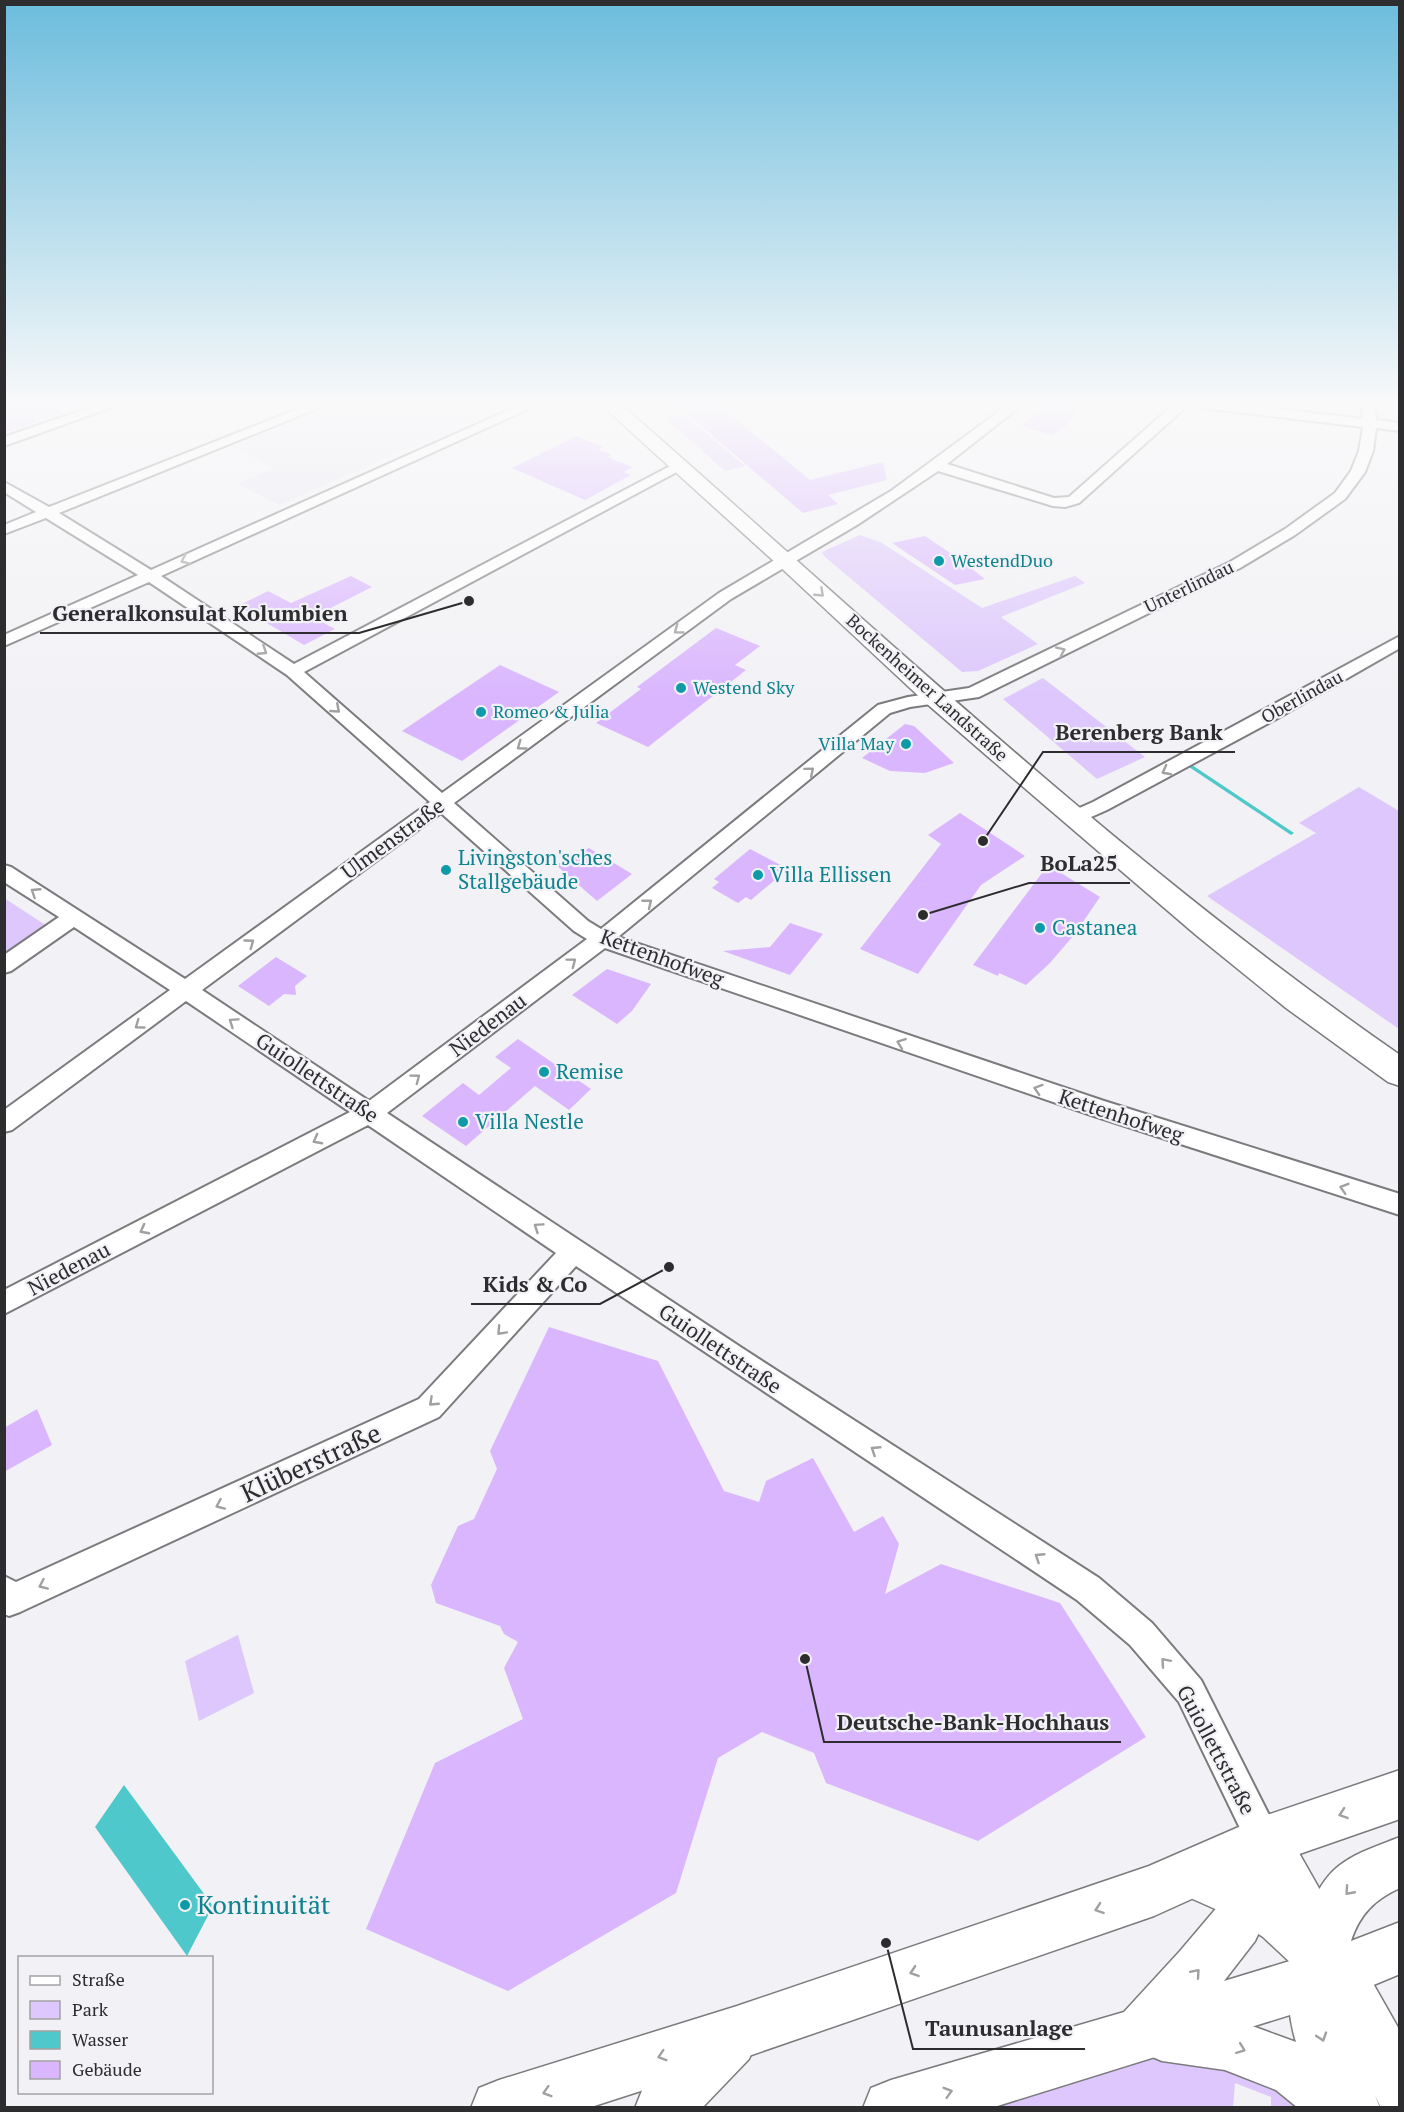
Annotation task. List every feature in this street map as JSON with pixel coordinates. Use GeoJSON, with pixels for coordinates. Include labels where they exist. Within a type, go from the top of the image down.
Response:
{"type":"FeatureCollection","features":[{"type":"Feature","properties":{"kind":"main road","name":"Bockenheimer Landstraße"},"geometry":{"type":"LineString","coordinates":[[716,500],[935,698],[1207,928],[1297,1000],[1400,1073]]}},
{"type":"Feature","properties":{"kind":"main road"},"geometry":{"type":"LineString","coordinates":[[500,2107],[737,2033],[1154,1890],[1195,1874],[1264,1841],[1400,1794]]}},
{"type":"Feature","properties":{"kind":"main road"},"geometry":{"type":"LineString","coordinates":[[1143,2031],[1199,1970],[1237,1923],[1249,1898],[1264,1841]]}},
{"type":"Feature","properties":{"kind":"main road"},"geometry":{"type":"LineString","coordinates":[[1264,1841],[1323,1965],[1400,2086]]}},
{"type":"Feature","properties":{"kind":"main road"},"geometry":{"type":"LineString","coordinates":[[1352,2108],[1333,2070],[1319,2029],[1323,1965],[1343,1898],[1356,1883],[1400,1862]]}},
{"type":"Feature","properties":{"kind":"main road"},"geometry":{"type":"LineString","coordinates":[[1195,1874],[1249,1898],[1281,1919],[1323,1965]]}},
{"type":"Feature","properties":{"kind":"main road"},"geometry":{"type":"LineString","coordinates":[[891,2108],[981,2083],[1143,2031],[1323,1965],[1400,1948]]}},
{"type":"Feature","properties":{"kind":"main road"},"geometry":{"type":"LineString","coordinates":[[1143,2031],[1225,2043],[1294,2069],[1342,2108]]}},
{"type":"Feature","properties":{"kind":"main road"},"geometry":{"type":"LineString","coordinates":[[663,2108],[737,2033]]}},
{"type":"Feature","properties":{"kind":"street","name":"Kettenhofweg"},"geometry":{"type":"LineString","coordinates":[[26,500],[150,576],[292,671],[581,926],[602,939],[918,1049],[1269,1165],[1400,1205]]}},
{"type":"Feature","properties":{"kind":"street"},"geometry":{"type":"LineString","coordinates":[[4,530],[81,500]]}},
{"type":"Feature","properties":{"kind":"street"},"geometry":{"type":"LineString","coordinates":[[4,641],[320,500]]}},
{"type":"Feature","properties":{"kind":"street"},"geometry":{"type":"LineString","coordinates":[[292,671],[617,500]]}},
{"type":"Feature","properties":{"kind":"street","name":"Ulmenstraße"},"geometry":{"type":"LineString","coordinates":[[4,1124],[725,596],[784,559],[853,522],[887,500]]}},
{"type":"Feature","properties":{"kind":"street"},"geometry":{"type":"LineString","coordinates":[[1045,500],[1065,503],[1074,500]]}},
{"type":"Feature","properties":{"kind":"street","name":"Unterlindau"},"geometry":{"type":"LineString","coordinates":[[935,698],[973,693],[1235,566],[1290,532],[1335,500]]}},
{"type":"Feature","properties":{"kind":"street","name":"Oberlindau"},"geometry":{"type":"LineString","coordinates":[[1075,817],[1101,806],[1270,715],[1400,641]]}},
{"type":"Feature","properties":{"kind":"street","name":"Niedenau"},"geometry":{"type":"LineString","coordinates":[[4,1303],[369,1113],[602,939],[884,709],[935,698]]}},
{"type":"Feature","properties":{"kind":"street","name":"Guiollettstraße"},"geometry":{"type":"LineString","coordinates":[[4,873],[186,990],[574,1251],[1088,1589],[1141,1634],[1190,1690],[1264,1841]]}},
{"type":"Feature","properties":{"kind":"street"},"geometry":{"type":"LineString","coordinates":[[4,966],[74,917]]}},
{"type":"Feature","properties":{"kind":"street","name":"Klüberstraße"},"geometry":{"type":"LineString","coordinates":[[4,1591],[9,1601],[429,1408],[574,1251]]}},
{"type":"Feature","properties":{"kind":"shaded area"},"geometry":{"type":"Polygon","coordinates":[[[269,500],[292,500],[280,505],[269,500]]]}},
{"type":"Feature","properties":{"kind":"green space"},"geometry":{"type":"Polygon","coordinates":[[[860,535],[882,543],[982,608],[1075,576],[1085,583],[1001,617],[1038,644],[978,671],[962,672],[825,557],[822,552],[860,535]]]}},
{"type":"Feature","properties":{"kind":"green space"},"geometry":{"type":"Polygon","coordinates":[[[1043,678],[1145,757],[1097,779],[1003,699],[1043,678]]]}},
{"type":"Feature","properties":{"kind":"green space"},"geometry":{"type":"Polygon","coordinates":[[[1359,787],[1399,811],[1399,1029],[1207,896],[1316,833],[1299,823],[1359,787]]]}},
{"type":"Feature","properties":{"kind":"green space"},"geometry":{"type":"Polygon","coordinates":[[[4,898],[47,926],[5,954],[4,954],[4,898]]]}},
{"type":"Feature","properties":{"kind":"green space"},"geometry":{"type":"Polygon","coordinates":[[[238,1635],[254,1693],[199,1721],[185,1661],[238,1635]]]}},
{"type":"Feature","properties":{"kind":"green space"},"geometry":{"type":"Polygon","coordinates":[[[1143,2031],[1380,2092],[1399,2107],[1271,2107],[1271,2097],[1235,2083],[1233,2107],[913,2108],[1143,2031]]]}},
{"type":"Feature","properties":{"kind":"water"},"geometry":{"type":"Polygon","coordinates":[[[1192,765],[1294,833],[1291,835],[1189,767],[1192,765]]]}},
{"type":"Feature","properties":{"kind":"water"},"geometry":{"type":"Polygon","coordinates":[[[124,1785],[213,1906],[187,1956],[95,1827],[124,1785]]]}},
{"type":"Feature","properties":{"kind":"building"},"geometry":{"type":"Polygon","coordinates":[[[787,500],[833,500],[838,504],[803,513],[787,500]]]}},
{"type":"Feature","properties":{"kind":"building","name":"WestendDuo"},"geometry":{"type":"Polygon","coordinates":[[[925,536],[985,579],[955,585],[892,543],[925,536]]]}},
{"type":"Feature","properties":{"kind":"building"},"geometry":{"type":"Polygon","coordinates":[[[351,576],[372,587],[313,617],[335,629],[304,645],[238,606],[268,591],[291,603],[351,576]]]}},
{"type":"Feature","properties":{"kind":"building","name":"Westend Sky"},"geometry":{"type":"Polygon","coordinates":[[[716,628],[760,646],[735,665],[746,670],[648,747],[596,723],[641,689],[637,687],[716,628]]]}},
{"type":"Feature","properties":{"kind":"building","name":"Romeo & Julia"},"geometry":{"type":"Polygon","coordinates":[[[500,665],[559,692],[462,761],[402,731],[500,665]]]}},
{"type":"Feature","properties":{"kind":"building","name":"Villa May"},"geometry":{"type":"Polygon","coordinates":[[[905,724],[914,726],[954,763],[925,773],[890,771],[862,758],[905,724]]]}},
{"type":"Feature","properties":{"kind":"building"},"geometry":{"type":"Polygon","coordinates":[[[960,813],[1025,856],[981,885],[918,974],[860,949],[941,844],[928,835],[960,813]]]}},
{"type":"Feature","properties":{"kind":"building"},"geometry":{"type":"Polygon","coordinates":[[[589,848],[632,874],[597,901],[556,865],[589,848]]]}},
{"type":"Feature","properties":{"kind":"building","name":"Villa Ellissen"},"geometry":{"type":"Polygon","coordinates":[[[750,849],[788,869],[751,900],[746,897],[738,903],[712,888],[719,882],[714,879],[750,849]]]}},
{"type":"Feature","properties":{"kind":"building","name":"Castanea"},"geometry":{"type":"Polygon","coordinates":[[[1048,865],[1100,897],[1074,935],[1049,964],[1026,985],[973,965],[1048,865]]]}},
{"type":"Feature","properties":{"kind":"building"},"geometry":{"type":"Polygon","coordinates":[[[790,923],[823,934],[790,975],[723,951],[770,947],[790,923]]]}},
{"type":"Feature","properties":{"kind":"building"},"geometry":{"type":"Polygon","coordinates":[[[276,957],[307,976],[295,986],[296,995],[284,994],[269,1006],[238,986],[276,957]]]}},
{"type":"Feature","properties":{"kind":"building"},"geometry":{"type":"Polygon","coordinates":[[[607,969],[651,984],[632,1011],[617,1024],[572,995],[607,969]]]}},
{"type":"Feature","properties":{"kind":"building"},"geometry":{"type":"Polygon","coordinates":[[[518,1039],[591,1089],[569,1110],[535,1086],[466,1146],[422,1116],[463,1083],[479,1095],[511,1068],[495,1057],[518,1039]]]}},
{"type":"Feature","properties":{"kind":"building"},"geometry":{"type":"Polygon","coordinates":[[[549,1327],[658,1361],[724,1491],[759,1502],[766,1481],[813,1458],[854,1532],[883,1516],[899,1544],[885,1594],[941,1564],[1060,1603],[1146,1737],[978,1841],[826,1783],[814,1753],[762,1732],[718,1758],[676,1893],[508,1991],[366,1929],[435,1763],[523,1719],[504,1668],[518,1642],[504,1634],[500,1626],[436,1603],[431,1585],[458,1526],[474,1519],[497,1469],[490,1451],[549,1327]]]}},
{"type":"Feature","properties":{"kind":"building"},"geometry":{"type":"Polygon","coordinates":[[[37,1409],[52,1445],[4,1472],[4,1428],[37,1409]]]}},
{"type":"Feature","properties":{"kind":"place","name":"WestendDuo"},"geometry":{"type":"Point","coordinates":[939,561]}},
{"type":"Feature","properties":{"kind":"place","name":"Generalkonsulat Kolumbien"},"geometry":{"type":"Point","coordinates":[469,601]}},
{"type":"Feature","properties":{"kind":"place","name":"Westend Sky"},"geometry":{"type":"Point","coordinates":[681,688]}},
{"type":"Feature","properties":{"kind":"place","name":"Romeo & Julia"},"geometry":{"type":"Point","coordinates":[481,712]}},
{"type":"Feature","properties":{"kind":"place","name":"Villa May"},"geometry":{"type":"Point","coordinates":[906,744]}},
{"type":"Feature","properties":{"kind":"place","name":"Berenberg Bank"},"geometry":{"type":"Point","coordinates":[983,841]}},
{"type":"Feature","properties":{"kind":"place","name":"Livingston'sches Stallgebäude"},"geometry":{"type":"Point","coordinates":[446,870]}},
{"type":"Feature","properties":{"kind":"place","name":"Villa Ellissen"},"geometry":{"type":"Point","coordinates":[758,875]}},
{"type":"Feature","properties":{"kind":"place","name":"BoLa25"},"geometry":{"type":"Point","coordinates":[923,915]}},
{"type":"Feature","properties":{"kind":"place","name":"Castanea"},"geometry":{"type":"Point","coordinates":[1040,928]}},
{"type":"Feature","properties":{"kind":"place","name":"Remise"},"geometry":{"type":"Point","coordinates":[544,1072]}},
{"type":"Feature","properties":{"kind":"place","name":"Villa Nestle"},"geometry":{"type":"Point","coordinates":[463,1122]}},
{"type":"Feature","properties":{"kind":"place","name":"Kids & Co"},"geometry":{"type":"Point","coordinates":[669,1267]}},
{"type":"Feature","properties":{"kind":"place","name":"Deutsche-Bank-Hochhaus"},"geometry":{"type":"Point","coordinates":[805,1659]}},
{"type":"Feature","properties":{"kind":"place","name":"Kontinuität"},"geometry":{"type":"Point","coordinates":[185,1905]}},
{"type":"Feature","properties":{"kind":"place","name":"Taunusanlage"},"geometry":{"type":"Point","coordinates":[886,1943]}}]}
